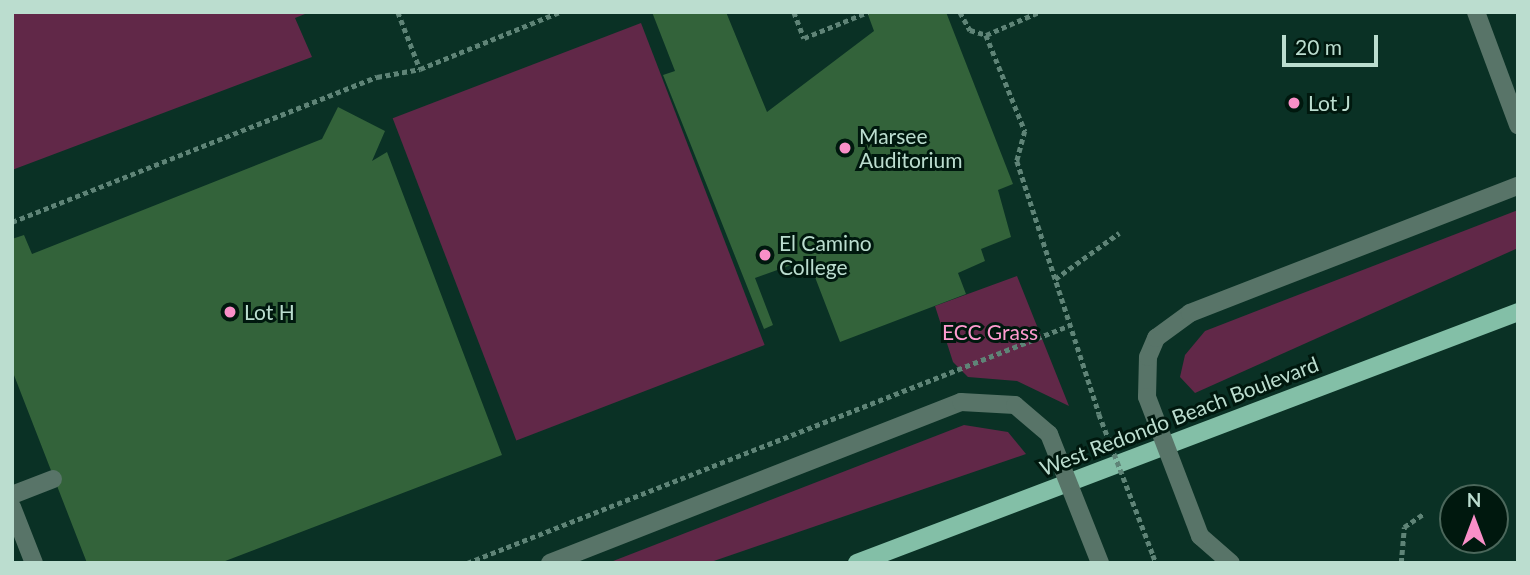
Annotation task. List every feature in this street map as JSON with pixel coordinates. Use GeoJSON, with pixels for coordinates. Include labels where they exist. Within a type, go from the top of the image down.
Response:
{"type":"FeatureCollection","features":[{"type":"Feature","properties":{"kind":"main road","name":"West Redondo Beach Boulevard"},"geometry":{"type":"LineString","coordinates":[[857,563],[1518,312]]}},
{"type":"Feature","properties":{"kind":"lane"},"geometry":{"type":"LineString","coordinates":[[1476,12],[1518,125]]}},
{"type":"Feature","properties":{"kind":"lane"},"geometry":{"type":"LineString","coordinates":[[1231,563],[1200,536],[1147,397],[1148,357],[1156,338],[1190,313],[1518,186]]}},
{"type":"Feature","properties":{"kind":"lane"},"geometry":{"type":"LineString","coordinates":[[550,563],[961,402],[1015,405],[1049,434],[1100,563]]}},
{"type":"Feature","properties":{"kind":"lane"},"geometry":{"type":"LineString","coordinates":[[12,495],[53,479]]}},
{"type":"Feature","properties":{"kind":"lane"},"geometry":{"type":"LineString","coordinates":[[12,507],[34,563]]}},
{"type":"Feature","properties":{"kind":"path"},"geometry":{"type":"LineString","coordinates":[[398,12],[420,69]]}},
{"type":"Feature","properties":{"kind":"path"},"geometry":{"type":"LineString","coordinates":[[12,222],[377,77],[420,69],[560,12]]}},
{"type":"Feature","properties":{"kind":"path"},"geometry":{"type":"LineString","coordinates":[[794,12],[804,38],[868,12]]}},
{"type":"Feature","properties":{"kind":"path"},"geometry":{"type":"LineString","coordinates":[[960,12],[970,30],[986,35],[1039,12]]}},
{"type":"Feature","properties":{"kind":"path"},"geometry":{"type":"LineString","coordinates":[[986,35],[1025,131],[1017,161],[1068,326],[1156,563]]}},
{"type":"Feature","properties":{"kind":"path"},"geometry":{"type":"LineString","coordinates":[[1055,279],[1119,233]]}},
{"type":"Feature","properties":{"kind":"path"},"geometry":{"type":"LineString","coordinates":[[467,563],[1068,326]]}},
{"type":"Feature","properties":{"kind":"path"},"geometry":{"type":"LineString","coordinates":[[1401,563],[1404,527],[1425,513]]}},
{"type":"Feature","properties":{"kind":"green space"},"geometry":{"type":"Polygon","coordinates":[[[12,12],[310,12],[295,18],[312,57],[12,170],[12,12]]]}},
{"type":"Feature","properties":{"kind":"green space"},"geometry":{"type":"Polygon","coordinates":[[[641,23],[765,345],[516,440],[393,118],[641,23]]]}},
{"type":"Feature","properties":{"kind":"green space"},"geometry":{"type":"Polygon","coordinates":[[[1518,210],[1518,248],[1195,393],[1180,377],[1185,355],[1205,331],[1518,210]]]}},
{"type":"Feature","properties":{"kind":"green space","name":"ECC Grass"},"geometry":{"type":"Polygon","coordinates":[[[1017,276],[1069,406],[1017,381],[968,377],[953,362],[935,306],[1017,276]]]}},
{"type":"Feature","properties":{"kind":"green space"},"geometry":{"type":"Polygon","coordinates":[[[964,425],[1008,432],[1026,454],[708,563],[608,563],[964,425]]]}},
{"type":"Feature","properties":{"kind":"building","name":"Marsee Auditorium"},"geometry":{"type":"Polygon","coordinates":[[[652,12],[726,12],[767,112],[874,31],[867,12],[946,12],[1013,184],[998,190],[1011,237],[981,249],[985,261],[958,273],[966,294],[840,342],[808,259],[755,278],[773,325],[764,329],[663,75],[675,71],[652,12]]]}},
{"type":"Feature","properties":{"kind":"building","name":"Lot H"},"geometry":{"type":"Polygon","coordinates":[[[338,107],[385,131],[372,161],[387,152],[502,455],[220,563],[87,563],[12,370],[12,239],[24,235],[32,254],[322,139],[338,107]]]}},
{"type":"Feature","properties":{"kind":"place","name":"Lot J"},"geometry":{"type":"Point","coordinates":[1294,103]}},
{"type":"Feature","properties":{"kind":"place","name":"Marsee Auditorium"},"geometry":{"type":"Point","coordinates":[845,148]}},
{"type":"Feature","properties":{"kind":"place","name":"El Camino College"},"geometry":{"type":"Point","coordinates":[765,255]}},
{"type":"Feature","properties":{"kind":"place","name":"Lot H"},"geometry":{"type":"Point","coordinates":[230,312]}}]}
